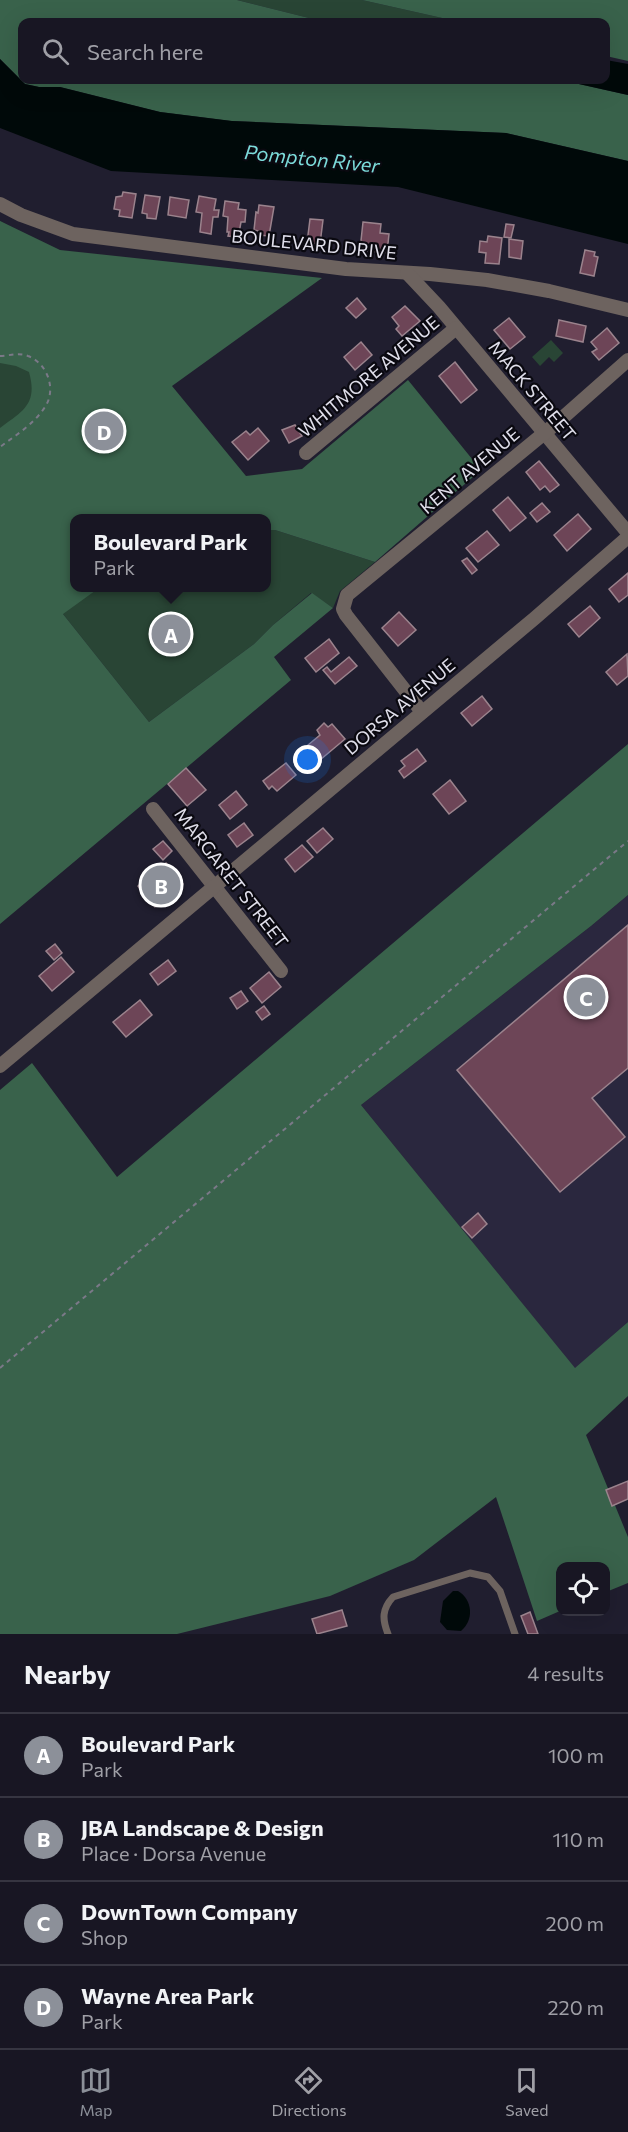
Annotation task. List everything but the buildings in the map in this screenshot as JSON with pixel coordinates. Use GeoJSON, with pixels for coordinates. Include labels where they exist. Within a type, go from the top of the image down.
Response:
{"type":"FeatureCollection","features":[{"type":"Feature","properties":{"kind":"street","name":"BOULEVARD DRIVE"},"geometry":{"type":"LineString","coordinates":[[0,204],[21,215],[73,234],[288,262],[430,274],[519,286],[628,310]]}},
{"type":"Feature","properties":{"kind":"street","name":"MACK STREET"},"geometry":{"type":"LineString","coordinates":[[407,273],[544,432],[628,535]]}},
{"type":"Feature","properties":{"kind":"street","name":"WHITMORE AVENUE"},"geometry":{"type":"LineString","coordinates":[[306,453],[456,328]]}},
{"type":"Feature","properties":{"kind":"street","name":"KENT AVENUE"},"geometry":{"type":"LineString","coordinates":[[422,712],[346,615],[343,609],[347,595],[626,361]]}},
{"type":"Feature","properties":{"kind":"street","name":"DORSA AVENUE"},"geometry":{"type":"LineString","coordinates":[[2,1061],[215,886],[628,535]]}},
{"type":"Feature","properties":{"kind":"street","name":"MARGARET STREET"},"geometry":{"type":"LineString","coordinates":[[153,809],[281,971]]}},
{"type":"Feature","properties":{"kind":"lane"},"geometry":{"type":"LineString","coordinates":[[388,1634],[384,1622],[385,1606],[393,1597],[470,1573],[488,1577],[500,1592],[515,1634]]}},
{"type":"Feature","properties":{"kind":"path"},"geometry":{"type":"LineString","coordinates":[[0,356],[16,353],[29,356],[47,372],[50,389],[47,404],[35,420],[0,447]]}},
{"type":"Feature","properties":{"kind":"path"},"geometry":{"type":"LineString","coordinates":[[0,1368],[628,841]]}},
{"type":"Feature","properties":{"kind":"shaded area"},"geometry":{"type":"Polygon","coordinates":[[[628,895],[628,1322],[575,1369],[361,1105],[628,895]]]}},
{"type":"Feature","properties":{"kind":"green space"},"geometry":{"type":"Polygon","coordinates":[[[0,0],[237,0],[309,18],[18,18],[18,77],[0,59],[0,0]]]}},
{"type":"Feature","properties":{"kind":"green space"},"geometry":{"type":"Polygon","coordinates":[[[237,0],[362,0],[442,18],[309,18],[237,0]]]}},
{"type":"Feature","properties":{"kind":"green space"},"geometry":{"type":"Polygon","coordinates":[[[362,0],[628,0],[628,61],[610,57],[610,18],[442,18],[362,0]]]}},
{"type":"Feature","properties":{"kind":"green space"},"geometry":{"type":"Polygon","coordinates":[[[25,84],[579,84],[628,95],[628,161],[506,133],[231,121],[160,112],[60,87],[25,84]]]}},
{"type":"Feature","properties":{"kind":"green space"},"geometry":{"type":"Polygon","coordinates":[[[0,221],[24,234],[74,514],[70,514],[70,592],[271,592],[271,530],[375,562],[340,591],[333,608],[311,593],[254,644],[149,722],[63,614],[0,678],[0,221]]]}},
{"type":"Feature","properties":{"kind":"green space"},"geometry":{"type":"Polygon","coordinates":[[[0,221],[60,250],[322,278],[172,386],[246,476],[302,469],[408,380],[481,470],[375,562],[271,530],[271,514],[70,514],[70,592],[93,592],[63,614],[149,722],[254,644],[312,593],[333,608],[274,657],[291,680],[0,924],[0,428],[22,411],[32,392],[29,372],[16,366],[0,363],[0,221]]]}},
{"type":"Feature","properties":{"kind":"green space"},"geometry":{"type":"Polygon","coordinates":[[[551,340],[563,353],[554,362],[549,357],[540,366],[532,357],[551,340]]]}},
{"type":"Feature","properties":{"kind":"green space"},"geometry":{"type":"Polygon","coordinates":[[[628,744],[628,895],[361,1105],[575,1368],[628,1322],[628,1396],[586,1435],[628,1537],[628,1583],[610,1590],[610,1562],[556,1562],[556,1613],[537,1621],[496,1497],[414,1560],[330,1596],[177,1634],[0,1634],[0,1090],[32,1063],[117,1177],[628,744]]]}},
{"type":"Feature","properties":{"kind":"water","name":"Pompton River"},"geometry":{"type":"Polygon","coordinates":[[[0,59],[18,77],[18,84],[60,87],[160,112],[232,121],[506,133],[628,161],[628,244],[398,187],[111,171],[0,128],[0,59]]]}},
{"type":"Feature","properties":{"kind":"water"},"geometry":{"type":"Polygon","coordinates":[[[610,61],[628,64],[628,95],[579,84],[610,84],[610,61]]]}},
{"type":"Feature","properties":{"kind":"water"},"geometry":{"type":"Polygon","coordinates":[[[453,1591],[458,1591],[463,1595],[470,1610],[468,1621],[461,1631],[447,1630],[440,1622],[443,1601],[453,1591]]]}},
{"type":"Feature","properties":{"kind":"place","name":"Wayne Area Park"},"geometry":{"type":"Point","coordinates":[104,431]}},
{"type":"Feature","properties":{"kind":"place","name":"Boulevard Park"},"geometry":{"type":"Point","coordinates":[171,634]}},
{"type":"Feature","properties":{"kind":"place","name":"JBA Landscape & Design"},"geometry":{"type":"Point","coordinates":[161,885]}},
{"type":"Feature","properties":{"kind":"place","name":"DownTown Company"},"geometry":{"type":"Point","coordinates":[586,997]}}]}
